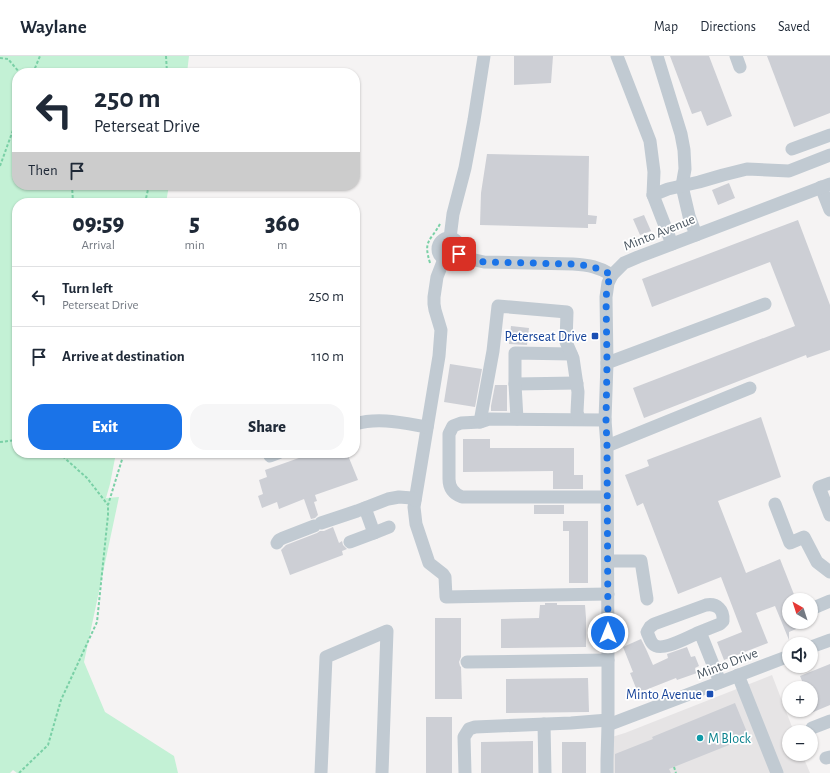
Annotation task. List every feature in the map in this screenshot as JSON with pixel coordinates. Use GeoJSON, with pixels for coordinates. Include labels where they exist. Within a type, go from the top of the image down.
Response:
{"type":"FeatureCollection","features":[{"type":"Feature","properties":{"kind":"street"},"geometry":{"type":"LineString","coordinates":[[450,238],[453,214],[465,168],[474,120],[484,56]]}},
{"type":"Feature","properties":{"kind":"street"},"geometry":{"type":"LineString","coordinates":[[617,56],[650,141],[654,172],[654,195],[672,244]]}},
{"type":"Feature","properties":{"kind":"street"},"geometry":{"type":"LineString","coordinates":[[657,56],[681,134],[685,169],[682,186],[689,216],[696,235]]}},
{"type":"Feature","properties":{"kind":"street"},"geometry":{"type":"LineString","coordinates":[[792,150],[830,135]]}},
{"type":"Feature","properties":{"kind":"street"},"geometry":{"type":"LineString","coordinates":[[654,195],[668,189],[747,169],[789,171],[830,155]]}},
{"type":"Feature","properties":{"kind":"street"},"geometry":{"type":"LineString","coordinates":[[826,186],[830,210]]}},
{"type":"Feature","properties":{"kind":"street","name":"Minto Avenue"},"geometry":{"type":"LineString","coordinates":[[612,275],[624,263],[638,257],[826,186]]}},
{"type":"Feature","properties":{"kind":"street"},"geometry":{"type":"LineString","coordinates":[[450,238],[457,240],[460,250],[457,257],[451,260],[444,259],[439,253],[438,246],[443,240],[450,238]]}},
{"type":"Feature","properties":{"kind":"street"},"geometry":{"type":"LineString","coordinates":[[459,254],[484,262],[583,264],[600,269],[612,275],[608,283],[606,297],[608,561],[607,773]]}},
{"type":"Feature","properties":{"kind":"street"},"geometry":{"type":"LineString","coordinates":[[414,504],[441,336],[441,330],[435,310],[434,297],[437,277],[444,259]]}},
{"type":"Feature","properties":{"kind":"street"},"geometry":{"type":"LineString","coordinates":[[607,363],[765,304]]}},
{"type":"Feature","properties":{"kind":"street"},"geometry":{"type":"LineString","coordinates":[[480,422],[493,351],[498,306],[567,312],[566,342],[573,358],[577,383],[577,412],[580,420]]}},
{"type":"Feature","properties":{"kind":"street"},"geometry":{"type":"LineString","coordinates":[[517,419],[515,384],[516,353],[571,354]]}},
{"type":"Feature","properties":{"kind":"street"},"geometry":{"type":"LineString","coordinates":[[515,384],[577,383]]}},
{"type":"Feature","properties":{"kind":"street"},"geometry":{"type":"LineString","coordinates":[[607,446],[750,388]]}},
{"type":"Feature","properties":{"kind":"street"},"geometry":{"type":"LineString","coordinates":[[606,420],[489,419],[480,422],[461,423],[453,426],[449,434],[449,483],[454,493],[462,497],[607,497]]}},
{"type":"Feature","properties":{"kind":"street"},"geometry":{"type":"LineString","coordinates":[[360,423],[376,420],[427,427]]}},
{"type":"Feature","properties":{"kind":"street"},"geometry":{"type":"LineString","coordinates":[[829,511],[819,487],[830,483]]}},
{"type":"Feature","properties":{"kind":"street"},"geometry":{"type":"LineString","coordinates":[[277,543],[283,538],[388,499],[412,498],[416,524],[429,563],[445,576],[446,597],[608,594]]}},
{"type":"Feature","properties":{"kind":"street"},"geometry":{"type":"LineString","coordinates":[[775,504],[790,543],[804,537],[817,562],[830,572]]}},
{"type":"Feature","properties":{"kind":"street"},"geometry":{"type":"LineString","coordinates":[[365,508],[374,533]]}},
{"type":"Feature","properties":{"kind":"street"},"geometry":{"type":"LineString","coordinates":[[350,542],[389,527]]}},
{"type":"Feature","properties":{"kind":"street"},"geometry":{"type":"LineString","coordinates":[[608,561],[641,561],[647,598]]}},
{"type":"Feature","properties":{"kind":"street"},"geometry":{"type":"LineString","coordinates":[[818,606],[830,601]]}},
{"type":"Feature","properties":{"kind":"street"},"geometry":{"type":"LineString","coordinates":[[706,605],[714,605],[722,613],[723,621],[720,624],[700,632],[666,646],[657,646],[653,644],[648,632],[650,627],[654,624],[706,605]]}},
{"type":"Feature","properties":{"kind":"street"},"geometry":{"type":"LineString","coordinates":[[322,773],[326,656],[387,631],[382,773]]}},
{"type":"Feature","properties":{"kind":"street"},"geometry":{"type":"LineString","coordinates":[[700,632],[720,682]]}},
{"type":"Feature","properties":{"kind":"street"},"geometry":{"type":"LineString","coordinates":[[818,644],[830,640]]}},
{"type":"Feature","properties":{"kind":"street","name":"Minto Drive"},"geometry":{"type":"LineString","coordinates":[[465,773],[464,737],[469,729],[475,726],[608,722],[782,659]]}},
{"type":"Feature","properties":{"kind":"street"},"geometry":{"type":"LineString","coordinates":[[467,662],[608,660]]}},
{"type":"Feature","properties":{"kind":"street"},"geometry":{"type":"LineString","coordinates":[[738,675],[777,773]]}},
{"type":"Feature","properties":{"kind":"street"},"geometry":{"type":"LineString","coordinates":[[818,726],[830,721]]}},
{"type":"Feature","properties":{"kind":"street"},"geometry":{"type":"LineString","coordinates":[[544,724],[545,773]]}},
{"type":"Feature","properties":{"kind":"path"},"geometry":{"type":"LineString","coordinates":[[35,68],[40,56]]}},
{"type":"Feature","properties":{"kind":"path"},"geometry":{"type":"LineString","coordinates":[[166,56],[167,68]]}},
{"type":"Feature","properties":{"kind":"path"},"geometry":{"type":"LineString","coordinates":[[0,58],[8,59],[16,68]]}},
{"type":"Feature","properties":{"kind":"path"},"geometry":{"type":"LineString","coordinates":[[0,166],[12,133]]}},
{"type":"Feature","properties":{"kind":"path"},"geometry":{"type":"LineString","coordinates":[[0,442],[12,441]]}},
{"type":"Feature","properties":{"kind":"path"},"geometry":{"type":"LineString","coordinates":[[65,458],[87,478],[108,505]]}},
{"type":"Feature","properties":{"kind":"path"},"geometry":{"type":"LineString","coordinates":[[19,773],[48,745],[61,700],[97,622],[108,505],[122,458]]}},
{"type":"Feature","properties":{"kind":"path"},"geometry":{"type":"LineString","coordinates":[[674,767],[676,773]]}},
{"type":"Feature","properties":{"kind":"shaded area"},"geometry":{"type":"Polygon","coordinates":[[[772,675],[782,701],[782,717],[788,717],[791,725],[782,725],[782,761],[805,761],[810,773],[613,773],[612,737],[772,675]]]}},
{"type":"Feature","properties":{"kind":"green space"},"geometry":{"type":"Polygon","coordinates":[[[0,56],[189,56],[188,68],[12,68],[12,190],[168,190],[167,198],[12,198],[12,458],[115,458],[106,498],[119,497],[84,662],[105,712],[174,756],[178,773],[17,773],[13,770],[10,773],[0,773],[0,56]]]}},
{"type":"Feature","properties":{"kind":"building"},"geometry":{"type":"Polygon","coordinates":[[[514,56],[553,56],[551,83],[514,85],[514,56]]]}},
{"type":"Feature","properties":{"kind":"building"},"geometry":{"type":"Polygon","coordinates":[[[670,56],[709,56],[732,116],[707,126],[701,111],[692,114],[670,56]]]}},
{"type":"Feature","properties":{"kind":"building"},"geometry":{"type":"Polygon","coordinates":[[[767,56],[830,56],[830,113],[794,127],[767,56]]]}},
{"type":"Feature","properties":{"kind":"building"},"geometry":{"type":"Polygon","coordinates":[[[487,154],[589,156],[588,215],[597,216],[596,224],[588,224],[588,228],[480,225],[481,193],[487,154]]]}},
{"type":"Feature","properties":{"kind":"building"},"geometry":{"type":"Polygon","coordinates":[[[729,183],[735,198],[718,205],[712,190],[729,183]]]}},
{"type":"Feature","properties":{"kind":"building"},"geometry":{"type":"Polygon","coordinates":[[[644,215],[651,231],[640,235],[633,219],[644,215]]]}},
{"type":"Feature","properties":{"kind":"building"},"geometry":{"type":"Polygon","coordinates":[[[798,220],[830,305],[830,350],[807,358],[806,355],[644,418],[633,388],[795,326],[770,262],[652,307],[642,279],[798,220]]]}},
{"type":"Feature","properties":{"kind":"building"},"geometry":{"type":"Polygon","coordinates":[[[511,326],[529,328],[527,345],[509,344],[511,326]]]}},
{"type":"Feature","properties":{"kind":"building"},"geometry":{"type":"Polygon","coordinates":[[[450,364],[482,369],[475,407],[444,402],[450,364]]]}},
{"type":"Feature","properties":{"kind":"building"},"geometry":{"type":"Polygon","coordinates":[[[495,385],[507,385],[507,411],[491,411],[495,385]]]}},
{"type":"Feature","properties":{"kind":"building"},"geometry":{"type":"Polygon","coordinates":[[[761,417],[781,477],[718,501],[746,573],[780,559],[793,593],[782,593],[782,623],[775,606],[756,613],[768,643],[724,660],[717,642],[742,632],[721,577],[678,594],[643,503],[637,506],[625,475],[649,466],[647,460],[761,417]]]}},
{"type":"Feature","properties":{"kind":"building"},"geometry":{"type":"Polygon","coordinates":[[[463,439],[490,439],[490,448],[574,448],[574,475],[583,475],[583,489],[553,489],[553,471],[463,472],[463,439]]]}},
{"type":"Feature","properties":{"kind":"building"},"geometry":{"type":"Polygon","coordinates":[[[299,458],[349,458],[358,480],[315,495],[317,501],[314,502],[318,515],[311,519],[304,499],[279,509],[277,502],[262,508],[258,496],[263,494],[259,480],[267,477],[265,470],[299,458]]]}},
{"type":"Feature","properties":{"kind":"building"},"geometry":{"type":"Polygon","coordinates":[[[534,505],[564,505],[564,514],[534,514],[534,505]]]}},
{"type":"Feature","properties":{"kind":"building"},"geometry":{"type":"Polygon","coordinates":[[[563,521],[588,521],[588,583],[569,583],[569,531],[563,531],[563,521]]]}},
{"type":"Feature","properties":{"kind":"building"},"geometry":{"type":"Polygon","coordinates":[[[333,527],[339,543],[342,541],[343,545],[347,549],[342,551],[343,555],[290,575],[281,550],[286,545],[333,527]]]}},
{"type":"Feature","properties":{"kind":"building"},"geometry":{"type":"Polygon","coordinates":[[[545,603],[557,603],[557,605],[585,605],[586,647],[501,648],[501,619],[539,618],[540,605],[545,605],[545,603]]]}},
{"type":"Feature","properties":{"kind":"building"},"geometry":{"type":"Polygon","coordinates":[[[435,618],[461,618],[461,657],[459,662],[461,667],[462,699],[435,699],[435,618]]]}},
{"type":"Feature","properties":{"kind":"building"},"geometry":{"type":"Polygon","coordinates":[[[784,629],[796,629],[789,632],[788,637],[784,629]]]}},
{"type":"Feature","properties":{"kind":"building"},"geometry":{"type":"Polygon","coordinates":[[[641,639],[653,665],[668,658],[667,654],[687,647],[691,657],[695,656],[699,666],[695,668],[697,673],[677,680],[676,678],[638,693],[630,673],[633,672],[623,647],[641,639]]]}},
{"type":"Feature","properties":{"kind":"building"},"geometry":{"type":"Polygon","coordinates":[[[830,664],[830,705],[818,710],[818,681],[802,681],[800,676],[808,673],[818,673],[818,669],[830,664]]]}},
{"type":"Feature","properties":{"kind":"building"},"geometry":{"type":"Polygon","coordinates":[[[588,678],[589,712],[506,713],[506,679],[588,678]]]}},
{"type":"Feature","properties":{"kind":"building","name":"M Block"},"geometry":{"type":"Polygon","coordinates":[[[735,703],[749,737],[669,769],[671,773],[615,773],[615,754],[735,703]]]}},
{"type":"Feature","properties":{"kind":"building"},"geometry":{"type":"Polygon","coordinates":[[[426,717],[452,717],[452,773],[426,773],[426,717]]]}},
{"type":"Feature","properties":{"kind":"building"},"geometry":{"type":"Polygon","coordinates":[[[533,741],[533,773],[481,773],[481,742],[533,741]]]}},
{"type":"Feature","properties":{"kind":"building"},"geometry":{"type":"Polygon","coordinates":[[[562,742],[586,742],[586,773],[562,773],[562,742]]]}},
{"type":"Feature","properties":{"kind":"place","name":"Peterseat Drive"},"geometry":{"type":"Point","coordinates":[595,336]}},
{"type":"Feature","properties":{"kind":"place","name":"Minto Avenue"},"geometry":{"type":"Point","coordinates":[710,694]}},
{"type":"Feature","properties":{"kind":"place","name":"M Block"},"geometry":{"type":"Point","coordinates":[700,738]}},
{"type":"Feature","properties":{"kind":"route"},"geometry":{"type":"LineString","coordinates":[[459,254],[484,262],[583,264],[600,269],[612,275],[608,283],[606,297],[608,633]]}}]}
